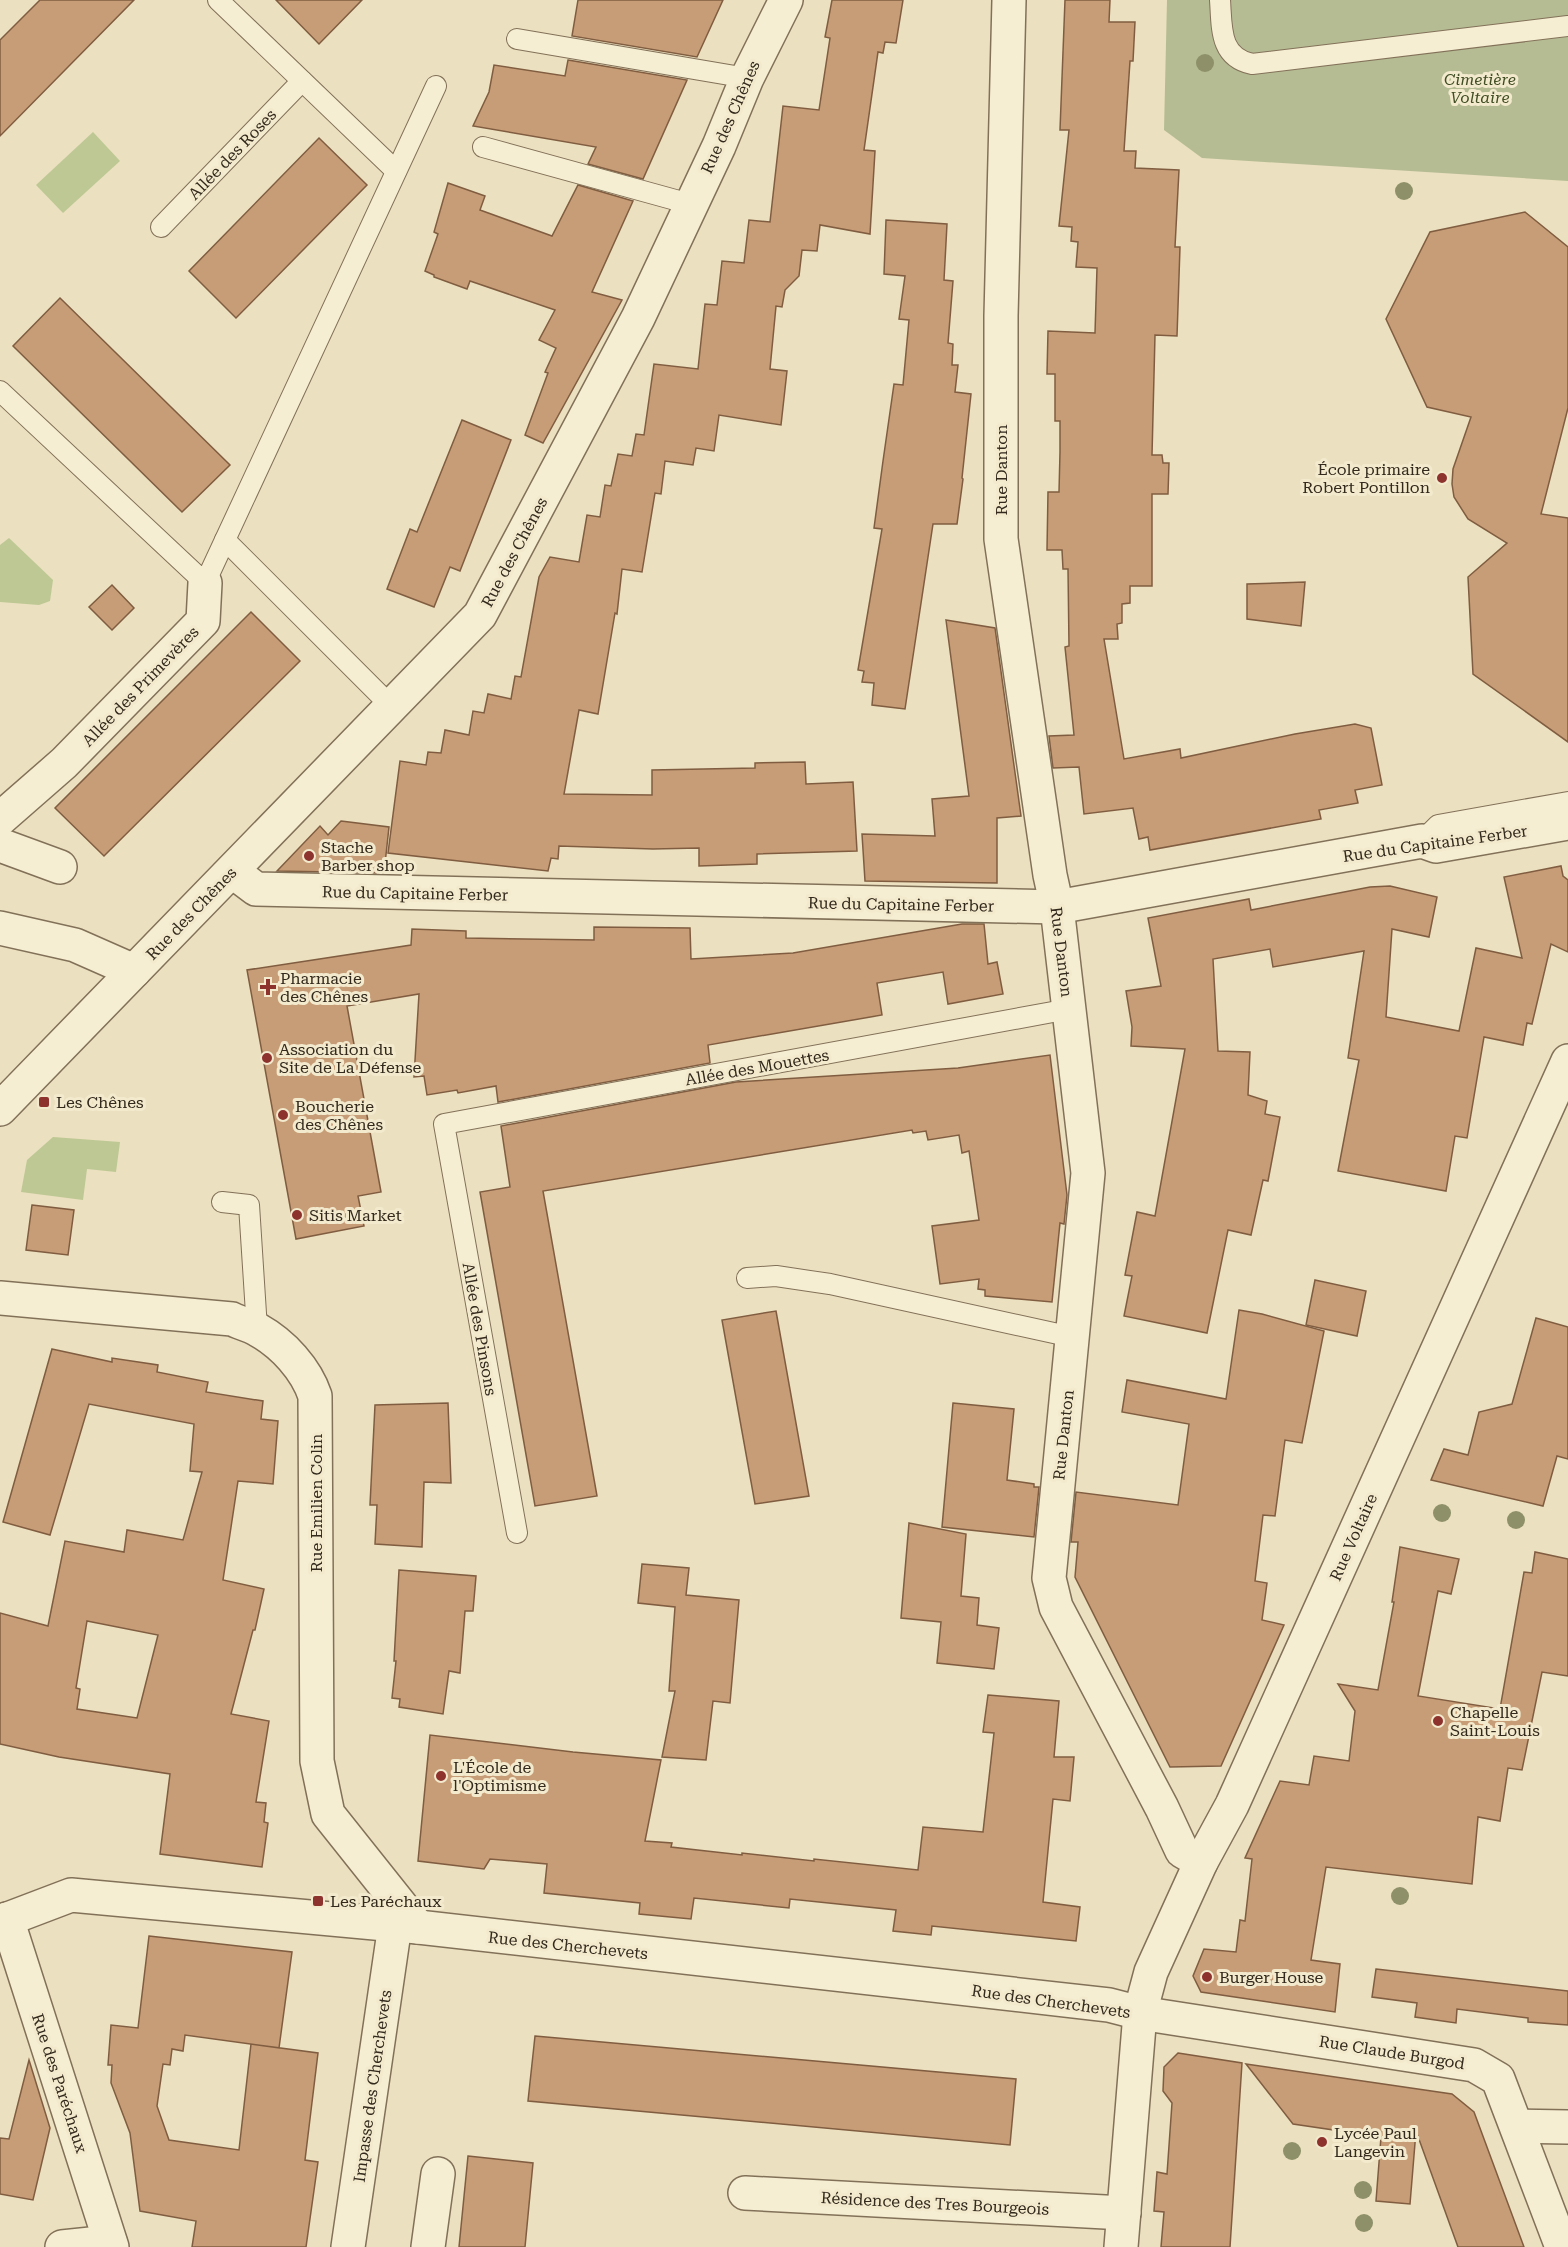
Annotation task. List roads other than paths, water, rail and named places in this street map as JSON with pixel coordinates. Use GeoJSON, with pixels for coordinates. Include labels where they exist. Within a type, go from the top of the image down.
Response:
{"type":"FeatureCollection","features":[{"type":"Feature","properties":{"kind":"street","name":"Rue des Chênes"},"geometry":{"type":"LineString","coordinates":[[0,1109],[480,615],[638,318],[719,146],[747,78],[786,0]]}},
{"type":"Feature","properties":{"kind":"street","name":"Rue Danton"},"geometry":{"type":"LineString","coordinates":[[1009,0],[1001,316],[1001,539],[1050,876],[1057,907],[1088,1173],[1049,1578],[1056,1607],[1162,1808],[1182,1851],[1201,1862]]}},
{"type":"Feature","properties":{"kind":"street","name":"Allée des Primevères"},"geometry":{"type":"LineString","coordinates":[[0,819],[64,763],[203,621],[205,583]]}},
{"type":"Feature","properties":{"kind":"street","name":"Rue du Capitaine Ferber"},"geometry":{"type":"LineString","coordinates":[[232,871],[256,888],[1057,907],[1422,841],[1436,846],[1568,823]]}},
{"type":"Feature","properties":{"kind":"street"},"geometry":{"type":"LineString","coordinates":[[0,845],[60,867]]}},
{"type":"Feature","properties":{"kind":"street"},"geometry":{"type":"LineString","coordinates":[[0,928],[75,945],[134,971]]}},
{"type":"Feature","properties":{"kind":"street","name":"Rue Voltaire"},"geometry":{"type":"LineString","coordinates":[[1121,2247],[1140,2013],[1151,1972],[1201,1862],[1236,1795],[1568,1061]]}},
{"type":"Feature","properties":{"kind":"street","name":"Rue Emilien Colin"},"geometry":{"type":"LineString","coordinates":[[0,1298],[232,1319],[257,1329],[285,1350],[310,1383],[315,1396],[317,1761],[328,1814],[406,1926]]}},
{"type":"Feature","properties":{"kind":"street","name":"Rue des Cherchevets"},"geometry":{"type":"LineString","coordinates":[[4,1921],[71,1895],[406,1926],[1109,2005],[1140,2013]]}},
{"type":"Feature","properties":{"kind":"street","name":"Rue des Paréchaux"},"geometry":{"type":"LineString","coordinates":[[4,1921],[111,2244]]}},
{"type":"Feature","properties":{"kind":"street","name":"Impasse des Cherchevets"},"geometry":{"type":"LineString","coordinates":[[348,2247],[406,1926]]}},
{"type":"Feature","properties":{"kind":"street","name":"Rue Claude Burgod"},"geometry":{"type":"LineString","coordinates":[[1140,2013],[1474,2065],[1498,2079],[1562,2247]]}},
{"type":"Feature","properties":{"kind":"street"},"geometry":{"type":"LineString","coordinates":[[1517,2126],[1568,2127]]}},
{"type":"Feature","properties":{"kind":"street"},"geometry":{"type":"LineString","coordinates":[[428,2247],[438,2174]]}},
{"type":"Feature","properties":{"kind":"street","name":"Résidence des Tres Bourgeois"},"geometry":{"type":"LineString","coordinates":[[746,2193],[1124,2213]]}},
{"type":"Feature","properties":{"kind":"street"},"geometry":{"type":"LineString","coordinates":[[62,2247],[111,2244]]}},
{"type":"Feature","properties":{"kind":"lane"},"geometry":{"type":"LineString","coordinates":[[218,0],[396,171]]}},
{"type":"Feature","properties":{"kind":"lane"},"geometry":{"type":"LineString","coordinates":[[1220,0],[1224,40],[1228,49],[1242,62],[1252,64],[1568,26]]}},
{"type":"Feature","properties":{"kind":"lane"},"geometry":{"type":"LineString","coordinates":[[518,39],[747,78]]}},
{"type":"Feature","properties":{"kind":"lane","name":"Allée des Roses"},"geometry":{"type":"LineString","coordinates":[[161,227],[302,81]]}},
{"type":"Feature","properties":{"kind":"lane"},"geometry":{"type":"LineString","coordinates":[[0,391],[205,583],[436,86]]}},
{"type":"Feature","properties":{"kind":"lane"},"geometry":{"type":"LineString","coordinates":[[483,147],[690,204]]}},
{"type":"Feature","properties":{"kind":"lane"},"geometry":{"type":"LineString","coordinates":[[225,540],[392,707]]}},
{"type":"Feature","properties":{"kind":"lane"},"geometry":{"type":"LineString","coordinates":[[1422,841],[1438,825],[1568,802]]}},
{"type":"Feature","properties":{"kind":"lane","name":"Allée des Mouettes"},"geometry":{"type":"LineString","coordinates":[[444,1124],[1069,1009]]}},
{"type":"Feature","properties":{"kind":"lane","name":"Allée des Pinsons"},"geometry":{"type":"LineString","coordinates":[[444,1124],[517,1533]]}},
{"type":"Feature","properties":{"kind":"lane"},"geometry":{"type":"LineString","coordinates":[[222,1202],[249,1205],[257,1329]]}},
{"type":"Feature","properties":{"kind":"lane"},"geometry":{"type":"LineString","coordinates":[[747,1278],[776,1276],[830,1284],[1072,1337]]}},
{"type":"Feature","properties":{"kind":"place","name":"École primaire Robert Pontillon"},"geometry":{"type":"Point","coordinates":[1442,478]}},
{"type":"Feature","properties":{"kind":"place","name":"Stache Barber shop"},"geometry":{"type":"Point","coordinates":[309,856]}},
{"type":"Feature","properties":{"kind":"place","name":"Pharmacie des Chênes"},"geometry":{"type":"Point","coordinates":[268,987]}},
{"type":"Feature","properties":{"kind":"place","name":"Association du Site de La Défense"},"geometry":{"type":"Point","coordinates":[267,1058]}},
{"type":"Feature","properties":{"kind":"place","name":"Les Chênes"},"geometry":{"type":"Point","coordinates":[44,1102]}},
{"type":"Feature","properties":{"kind":"place","name":"Boucherie des Chênes"},"geometry":{"type":"Point","coordinates":[283,1115]}},
{"type":"Feature","properties":{"kind":"place","name":"Sitis Market"},"geometry":{"type":"Point","coordinates":[297,1215]}},
{"type":"Feature","properties":{"kind":"place","name":"Chapelle Saint-Louis"},"geometry":{"type":"Point","coordinates":[1438,1721]}},
{"type":"Feature","properties":{"kind":"place","name":"L'École de l'Optimisme"},"geometry":{"type":"Point","coordinates":[441,1776]}},
{"type":"Feature","properties":{"kind":"place","name":"Les Paréchaux"},"geometry":{"type":"Point","coordinates":[318,1901]}},
{"type":"Feature","properties":{"kind":"place","name":"Burger House"},"geometry":{"type":"Point","coordinates":[1207,1977]}},
{"type":"Feature","properties":{"kind":"place","name":"Lycée Paul Langevin"},"geometry":{"type":"Point","coordinates":[1322,2142]}},
{"type":"Feature","properties":{"kind":"park label","name":"Cimetière Voltaire"},"geometry":{"type":"Point","coordinates":[1480,88]}}]}
